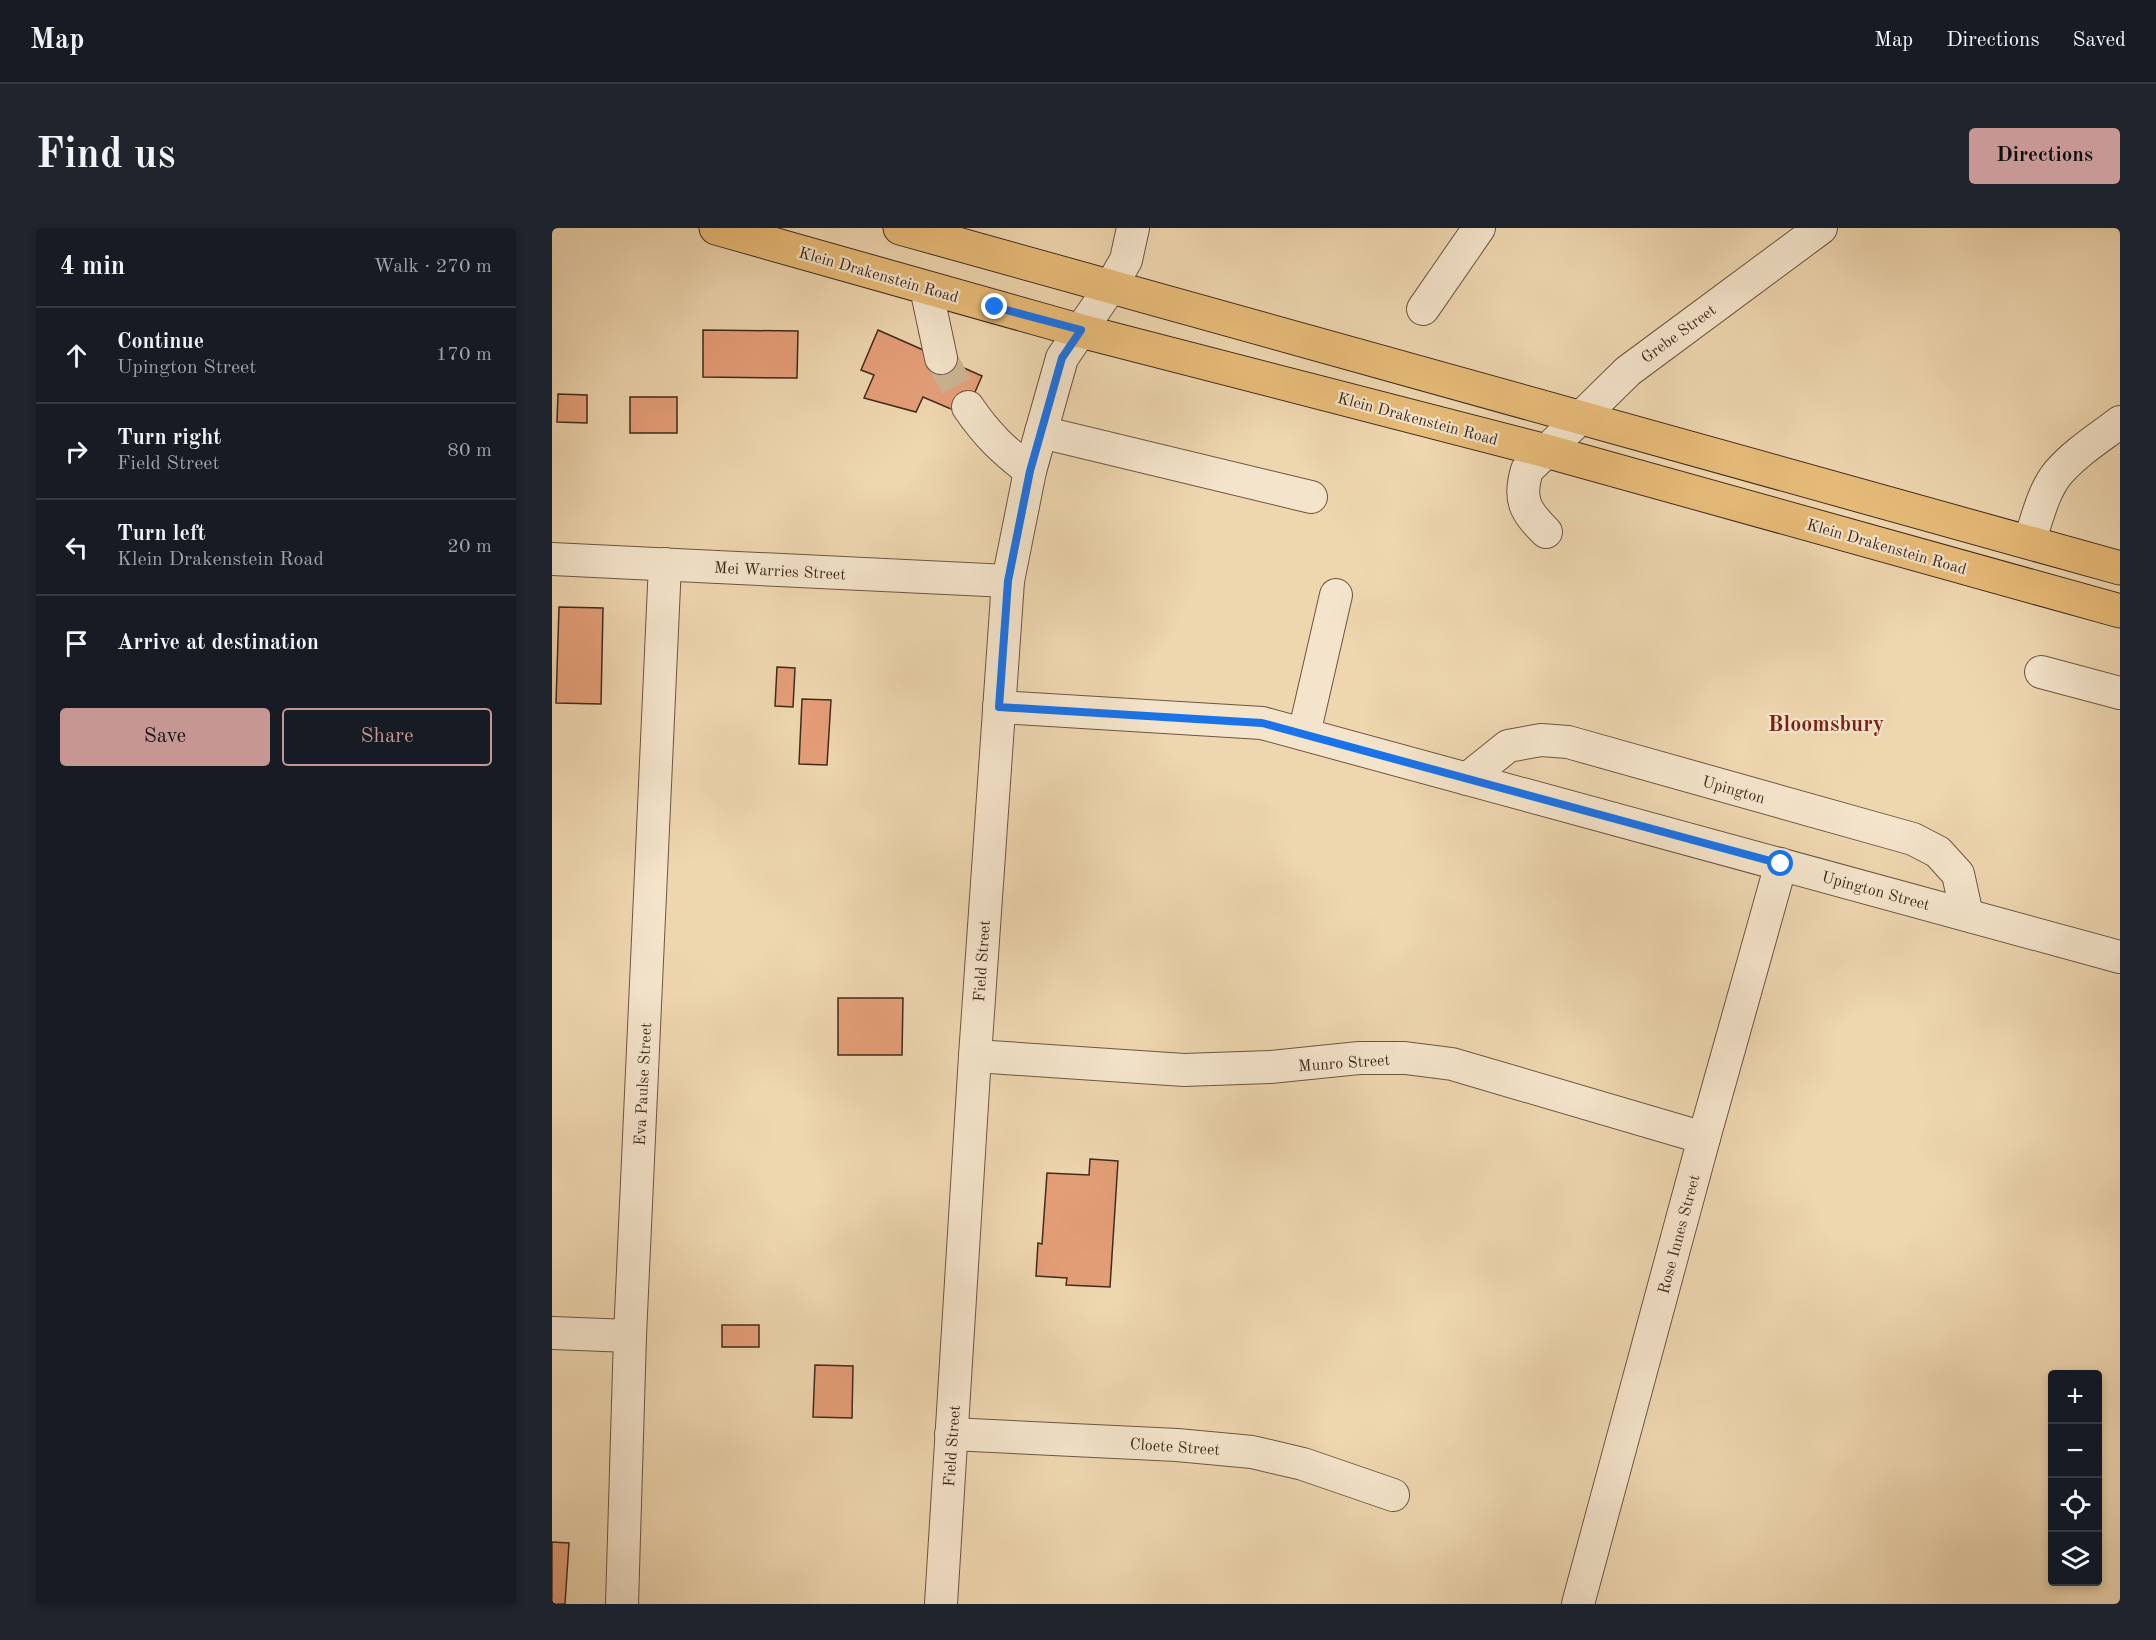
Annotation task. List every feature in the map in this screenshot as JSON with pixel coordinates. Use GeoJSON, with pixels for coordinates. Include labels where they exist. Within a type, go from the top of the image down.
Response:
{"type":"FeatureCollection","features":[{"type":"Feature","properties":{"kind":"main road","name":"Klein Drakenstein Road"},"geometry":{"type":"LineString","coordinates":[[716,228],[1081,330],[1546,451],[2120,611]]}},
{"type":"Feature","properties":{"kind":"main road"},"geometry":{"type":"LineString","coordinates":[[900,228],[2120,568]]}},
{"type":"Feature","properties":{"kind":"street","name":"Field Street"},"geometry":{"type":"LineString","coordinates":[[941,1604],[975,1056],[1008,581],[1030,471],[1062,358],[1126,260],[1133,228]]}},
{"type":"Feature","properties":{"kind":"street"},"geometry":{"type":"LineString","coordinates":[[1423,309],[1479,228]]}},
{"type":"Feature","properties":{"kind":"street","name":"Grebe Street"},"geometry":{"type":"LineString","coordinates":[[1546,532],[1529,516],[1522,500],[1523,482],[1527,470],[1628,371],[1821,228]]}},
{"type":"Feature","properties":{"kind":"street"},"geometry":{"type":"LineString","coordinates":[[926,288],[940,358]]}},
{"type":"Feature","properties":{"kind":"street"},"geometry":{"type":"LineString","coordinates":[[968,407],[1001,448],[1030,471]]}},
{"type":"Feature","properties":{"kind":"street"},"geometry":{"type":"LineString","coordinates":[[2029,542],[2044,501],[2057,475],[2075,456],[2120,422]]}},
{"type":"Feature","properties":{"kind":"street"},"geometry":{"type":"LineString","coordinates":[[1041,432],[1311,497]]}},
{"type":"Feature","properties":{"kind":"street","name":"Mei Warries Street"},"geometry":{"type":"LineString","coordinates":[[552,559],[1008,581]]}},
{"type":"Feature","properties":{"kind":"street","name":"Eva Paulse Street"},"geometry":{"type":"LineString","coordinates":[[622,1604],[630,1336],[665,564]]}},
{"type":"Feature","properties":{"kind":"street"},"geometry":{"type":"LineString","coordinates":[[1304,734],[1336,595]]}},
{"type":"Feature","properties":{"kind":"street"},"geometry":{"type":"LineString","coordinates":[[2041,672],[2120,693]]}},
{"type":"Feature","properties":{"kind":"street","name":"Upington Street"},"geometry":{"type":"LineString","coordinates":[[999,707],[1262,723],[2120,957]]}},
{"type":"Feature","properties":{"kind":"street","name":"Upington"},"geometry":{"type":"LineString","coordinates":[[1467,779],[1508,746],[1540,740],[1579,746],[1913,839],[1938,852],[1958,874],[1967,915]]}},
{"type":"Feature","properties":{"kind":"street","name":"Rose Innes Street"},"geometry":{"type":"LineString","coordinates":[[1578,1604],[1781,864]]}},
{"type":"Feature","properties":{"kind":"street","name":"Munro Street"},"geometry":{"type":"LineString","coordinates":[[975,1056],[1184,1070],[1270,1067],[1359,1058],[1405,1058],[1452,1064],[1704,1138]]}},
{"type":"Feature","properties":{"kind":"street"},"geometry":{"type":"LineString","coordinates":[[552,1333],[630,1336]]}},
{"type":"Feature","properties":{"kind":"street","name":"Cloete Street"},"geometry":{"type":"LineString","coordinates":[[951,1434],[1177,1445],[1252,1452],[1303,1464],[1393,1496]]}},
{"type":"Feature","properties":{"kind":"building"},"geometry":{"type":"Polygon","coordinates":[[[703,330],[798,331],[797,378],[703,377],[703,330]]]}},
{"type":"Feature","properties":{"kind":"building"},"geometry":{"type":"Polygon","coordinates":[[[878,330],[982,376],[965,415],[923,397],[916,412],[864,398],[874,375],[861,370],[878,330]]]}},
{"type":"Feature","properties":{"kind":"building"},"geometry":{"type":"Polygon","coordinates":[[[558,394],[587,395],[587,423],[557,422],[558,394]]]}},
{"type":"Feature","properties":{"kind":"building"},"geometry":{"type":"Polygon","coordinates":[[[630,397],[677,397],[677,433],[630,433],[630,397]]]}},
{"type":"Feature","properties":{"kind":"building"},"geometry":{"type":"Polygon","coordinates":[[[559,607],[603,608],[601,704],[556,703],[559,607]]]}},
{"type":"Feature","properties":{"kind":"building"},"geometry":{"type":"Polygon","coordinates":[[[777,667],[795,668],[793,707],[775,706],[777,667]]]}},
{"type":"Feature","properties":{"kind":"building"},"geometry":{"type":"Polygon","coordinates":[[[802,699],[831,700],[827,765],[799,764],[802,699]]]}},
{"type":"Feature","properties":{"kind":"building"},"geometry":{"type":"Polygon","coordinates":[[[838,998],[903,998],[902,1055],[838,1055],[838,998]]]}},
{"type":"Feature","properties":{"kind":"building"},"geometry":{"type":"Polygon","coordinates":[[[1090,1159],[1118,1161],[1110,1287],[1066,1285],[1067,1278],[1036,1276],[1038,1243],[1042,1244],[1047,1173],[1089,1175],[1090,1159]]]}},
{"type":"Feature","properties":{"kind":"building"},"geometry":{"type":"Polygon","coordinates":[[[722,1325],[759,1325],[759,1347],[722,1347],[722,1325]]]}},
{"type":"Feature","properties":{"kind":"building"},"geometry":{"type":"Polygon","coordinates":[[[815,1365],[853,1366],[852,1418],[813,1417],[815,1365]]]}},
{"type":"Feature","properties":{"kind":"building"},"geometry":{"type":"Polygon","coordinates":[[[552,1542],[569,1543],[565,1604],[552,1604],[552,1542]]]}},
{"type":"Feature","properties":{"kind":"tunnel"},"geometry":{"type":"LineString","coordinates":[[941,358],[968,407]]}},
{"type":"Feature","properties":{"kind":"district","name":"Bloomsbury"},"geometry":{"type":"Point","coordinates":[1826,723]}},
{"type":"Feature","properties":{"kind":"route"},"geometry":{"type":"LineString","coordinates":[[995,307],[1081,330],[1062,358],[1030,471],[1008,581],[999,707],[1262,723],[1781,864]]}}]}
